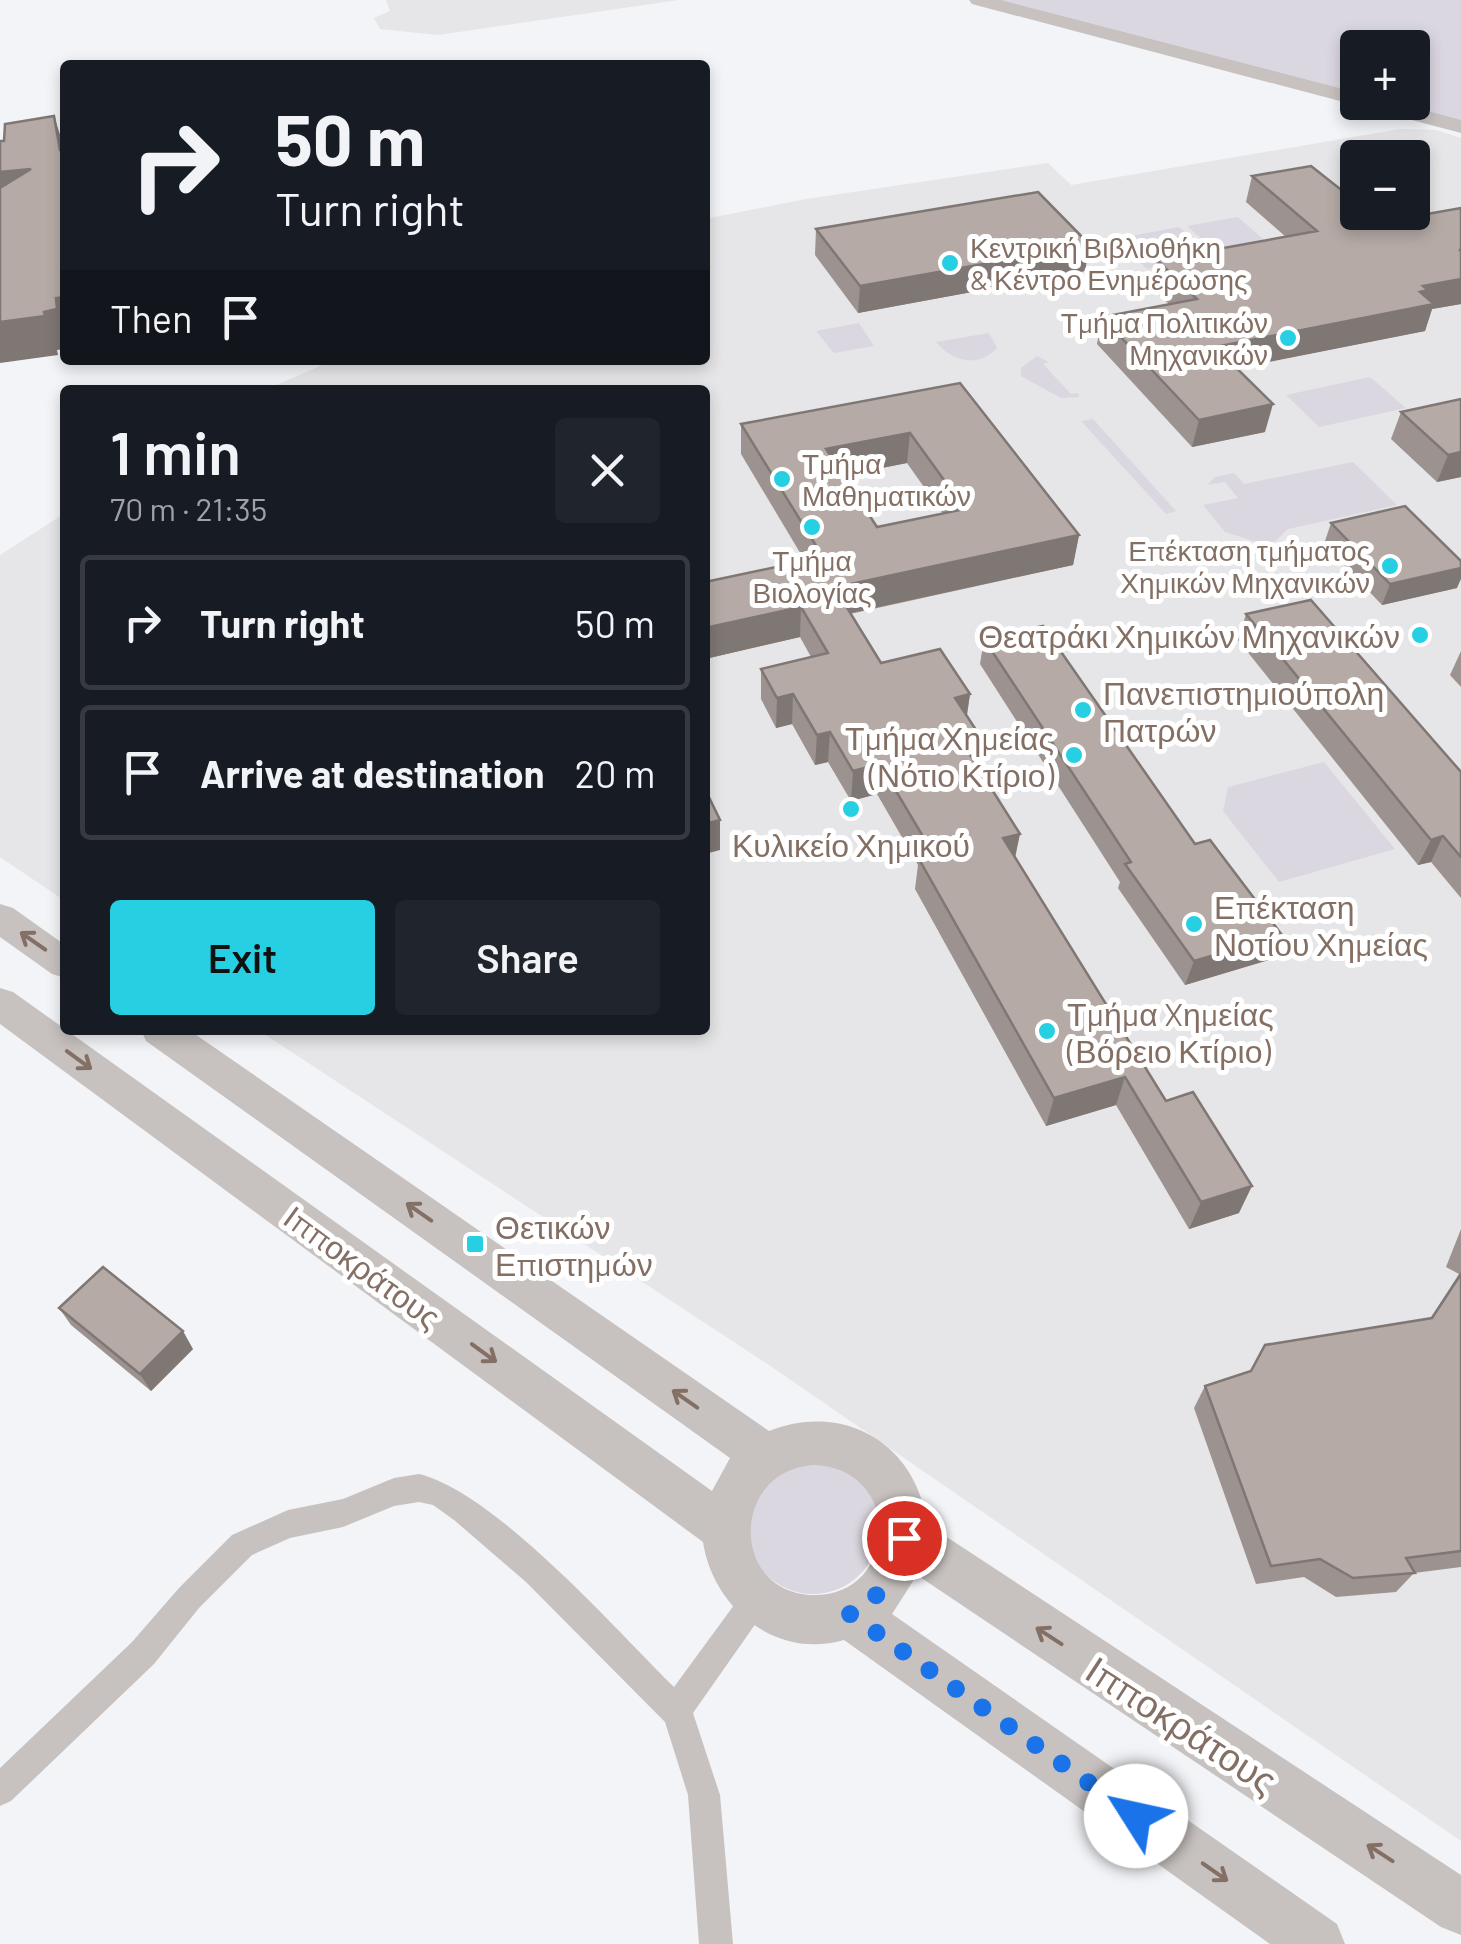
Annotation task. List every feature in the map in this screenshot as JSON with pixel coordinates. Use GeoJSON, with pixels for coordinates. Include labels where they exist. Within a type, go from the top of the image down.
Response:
{"type":"FeatureCollection","features":[{"type":"Feature","properties":{"kind":"street"},"geometry":{"type":"LineString","coordinates":[[978,0],[1340,95]]}},
{"type":"Feature","properties":{"kind":"street"},"geometry":{"type":"LineString","coordinates":[[1430,119],[1461,127]]}},
{"type":"Feature","properties":{"kind":"street"},"geometry":{"type":"LineString","coordinates":[[0,918],[60,960]]}},
{"type":"Feature","properties":{"kind":"street","name":"Ιπποκράτους"},"geometry":{"type":"LineString","coordinates":[[0,1002],[726,1529]]}},
{"type":"Feature","properties":{"kind":"street"},"geometry":{"type":"LineString","coordinates":[[167,1035],[764,1455]]}},
{"type":"Feature","properties":{"kind":"street"},"geometry":{"type":"LineString","coordinates":[[814,1441],[840,1446],[864,1458],[895,1493],[903,1515],[900,1562],[888,1585],[872,1602],[850,1614],[821,1620],[792,1616],[758,1596],[744,1582],[730,1557],[726,1529],[730,1500],[743,1474],[764,1455],[788,1444],[814,1441]]}},
{"type":"Feature","properties":{"kind":"street"},"geometry":{"type":"LineString","coordinates":[[0,1790],[143,1653],[222,1561],[242,1545],[288,1524],[329,1517],[394,1492],[419,1488],[439,1493],[464,1510],[536,1572],[676,1711],[693,1749],[706,1803],[716,1944]]}},
{"type":"Feature","properties":{"kind":"street","name":"Ιπποκράτους"},"geometry":{"type":"LineString","coordinates":[[904,1538],[1461,1907]]}},
{"type":"Feature","properties":{"kind":"street"},"geometry":{"type":"LineString","coordinates":[[676,1711],[758,1596]]}},
{"type":"Feature","properties":{"kind":"street"},"geometry":{"type":"LineString","coordinates":[[850,1614],[1318,1944]]}},
{"type":"Feature","properties":{"kind":"shaded area"},"geometry":{"type":"Polygon","coordinates":[[[386,0],[679,0],[438,35],[380,29],[374,18],[390,11],[386,0]]]}},
{"type":"Feature","properties":{"kind":"shaded area"},"geometry":{"type":"Polygon","coordinates":[[[996,0],[1461,0],[1461,123],[1430,115],[1430,30],[1340,30],[1340,91],[996,0]]]}},
{"type":"Feature","properties":{"kind":"shaded area","name":"Πανεπιστημιούπολη Πατρών"},"geometry":{"type":"Polygon","coordinates":[[[1400,129],[1436,130],[1461,138],[1461,1841],[766,1363],[266,1035],[710,1035],[710,385],[276,385],[322,365],[710,365],[710,218],[806,199],[1048,163],[1071,185],[1400,129]]]}},
{"type":"Feature","properties":{"kind":"shaded area"},"geometry":{"type":"Polygon","coordinates":[[[1238,217],[1271,246],[1220,256],[1187,226],[1238,217]]]}},
{"type":"Feature","properties":{"kind":"shaded area"},"geometry":{"type":"Polygon","coordinates":[[[1179,227],[1212,257],[1147,269],[1115,239],[1179,227]]]}},
{"type":"Feature","properties":{"kind":"shaded area"},"geometry":{"type":"Polygon","coordinates":[[[859,323],[874,346],[834,353],[816,331],[859,323]]]}},
{"type":"Feature","properties":{"kind":"shaded area"},"geometry":{"type":"Polygon","coordinates":[[[989,333],[997,348],[974,360],[958,358],[936,342],[989,333]]]}},
{"type":"Feature","properties":{"kind":"shaded area"},"geometry":{"type":"Polygon","coordinates":[[[1037,356],[1049,362],[1043,364],[1071,394],[1078,393],[1079,397],[1061,398],[1021,376],[1021,368],[1037,356]]]}},
{"type":"Feature","properties":{"kind":"shaded area"},"geometry":{"type":"Polygon","coordinates":[[[1370,377],[1406,408],[1319,427],[1286,395],[1370,377]]]}},
{"type":"Feature","properties":{"kind":"shaded area"},"geometry":{"type":"Polygon","coordinates":[[[1093,419],[1176,511],[1166,514],[1081,421],[1093,419]]]}},
{"type":"Feature","properties":{"kind":"shaded area"},"geometry":{"type":"Polygon","coordinates":[[[1353,462],[1397,505],[1288,529],[1270,546],[1225,532],[1203,505],[1238,498],[1225,482],[1207,485],[1215,477],[1234,473],[1244,484],[1353,462]]]}},
{"type":"Feature","properties":{"kind":"shaded area"},"geometry":{"type":"Polygon","coordinates":[[[60,516],[60,898],[0,857],[0,555],[60,516]]]}},
{"type":"Feature","properties":{"kind":"shaded area"},"geometry":{"type":"Polygon","coordinates":[[[1324,762],[1395,849],[1279,882],[1223,811],[1228,787],[1324,762]]]}},
{"type":"Feature","properties":{"kind":"shaded area"},"geometry":{"type":"Polygon","coordinates":[[[813,1462],[838,1467],[859,1482],[874,1503],[879,1528],[874,1553],[859,1574],[838,1589],[813,1594],[788,1589],[767,1574],[752,1553],[747,1528],[752,1503],[767,1482],[788,1467],[813,1462]]]}},
{"type":"Feature","properties":{"kind":"building"},"geometry":{"type":"Polygon","coordinates":[[[54,116],[60,150],[60,298],[56,298],[57,309],[44,312],[45,316],[0,322],[0,188],[31,169],[0,172],[0,141],[4,141],[5,124],[54,116]]]}},
{"type":"Feature","properties":{"kind":"building"},"geometry":{"type":"Polygon","coordinates":[[[1311,166],[1340,189],[1340,230],[1430,230],[1430,213],[1461,208],[1461,279],[1423,286],[1428,290],[1420,292],[1434,304],[1215,347],[1273,404],[1199,420],[1102,317],[1197,299],[1157,260],[1317,231],[1252,176],[1311,166]]]}},
{"type":"Feature","properties":{"kind":"building"},"geometry":{"type":"Polygon","coordinates":[[[1038,192],[1090,245],[860,286],[816,229],[1038,192]]]}},
{"type":"Feature","properties":{"kind":"building"},"geometry":{"type":"Polygon","coordinates":[[[960,383],[1079,535],[841,586],[848,597],[841,598],[881,663],[940,649],[970,694],[955,698],[986,745],[967,750],[1020,834],[1003,838],[1166,1101],[1193,1092],[1252,1186],[1201,1202],[1125,1077],[1054,1098],[919,859],[934,855],[880,764],[853,771],[830,732],[817,735],[793,694],[777,698],[761,669],[828,653],[801,607],[710,627],[710,581],[823,557],[741,424],[960,383]],[[910,433],[826,449],[877,527],[965,509],[910,433]]]}},
{"type":"Feature","properties":{"kind":"building"},"geometry":{"type":"Polygon","coordinates":[[[1461,399],[1461,452],[1448,455],[1401,412],[1461,399]]]}},
{"type":"Feature","properties":{"kind":"building"},"geometry":{"type":"Polygon","coordinates":[[[1405,506],[1461,561],[1461,568],[1390,584],[1331,523],[1405,506]]]}},
{"type":"Feature","properties":{"kind":"building"},"geometry":{"type":"Polygon","coordinates":[[[1311,600],[1461,772],[1461,857],[1443,836],[1431,840],[1246,614],[1311,600]]]}},
{"type":"Feature","properties":{"kind":"building"},"geometry":{"type":"Polygon","coordinates":[[[1043,626],[1195,844],[1210,840],[1282,935],[1194,961],[1125,864],[1131,862],[984,639],[1043,626]]]}},
{"type":"Feature","properties":{"kind":"building"},"geometry":{"type":"Polygon","coordinates":[[[710,799],[720,820],[710,823],[710,799]]]}},
{"type":"Feature","properties":{"kind":"building"},"geometry":{"type":"Polygon","coordinates":[[[103,1267],[183,1331],[140,1374],[59,1308],[103,1267]]]}},
{"type":"Feature","properties":{"kind":"building"},"geometry":{"type":"Polygon","coordinates":[[[1461,1274],[1461,1551],[1406,1558],[1415,1573],[1353,1578],[1320,1559],[1271,1566],[1205,1386],[1251,1371],[1265,1345],[1432,1318],[1461,1274]]]}},
{"type":"Feature","properties":{"kind":"place","name":"Κεντρική Βιβλιοθήκη & Κέντρο Ενημέρωσης"},"geometry":{"type":"Point","coordinates":[950,263]}},
{"type":"Feature","properties":{"kind":"place","name":"Τμήμα Πολιτικών Μηχανικών"},"geometry":{"type":"Point","coordinates":[1288,338]}},
{"type":"Feature","properties":{"kind":"place","name":"Τμήμα Μαθηματικών"},"geometry":{"type":"Point","coordinates":[782,479]}},
{"type":"Feature","properties":{"kind":"place","name":"Τμήμα Βιολογίας"},"geometry":{"type":"Point","coordinates":[812,527]}},
{"type":"Feature","properties":{"kind":"place","name":"Επέκταση τμήματος Χημικών Μηχανικών"},"geometry":{"type":"Point","coordinates":[1390,566]}},
{"type":"Feature","properties":{"kind":"place","name":"Θεατράκι Χημικών Μηχανικών"},"geometry":{"type":"Point","coordinates":[1420,635]}},
{"type":"Feature","properties":{"kind":"place","name":"Πανεπιστημιούπολη Πατρών"},"geometry":{"type":"Point","coordinates":[1083,710]}},
{"type":"Feature","properties":{"kind":"place","name":"Τμήμα Χημείας (Νότιο Κτίριο)"},"geometry":{"type":"Point","coordinates":[1074,755]}},
{"type":"Feature","properties":{"kind":"place","name":"Κυλικείο Χημικού"},"geometry":{"type":"Point","coordinates":[851,809]}},
{"type":"Feature","properties":{"kind":"place","name":"Επέκταση Νοτίου Χημείας"},"geometry":{"type":"Point","coordinates":[1194,924]}},
{"type":"Feature","properties":{"kind":"place","name":"Τμήμα Xημείας (Βόρειο Κτίριο)"},"geometry":{"type":"Point","coordinates":[1047,1031]}},
{"type":"Feature","properties":{"kind":"place","name":"Θετικών Επιστημών"},"geometry":{"type":"Point","coordinates":[475,1244]}},
{"type":"Feature","properties":{"kind":"route"},"geometry":{"type":"LineString","coordinates":[[904,1538],[900,1562],[888,1585],[872,1602],[850,1614],[1136,1816]]}}]}
